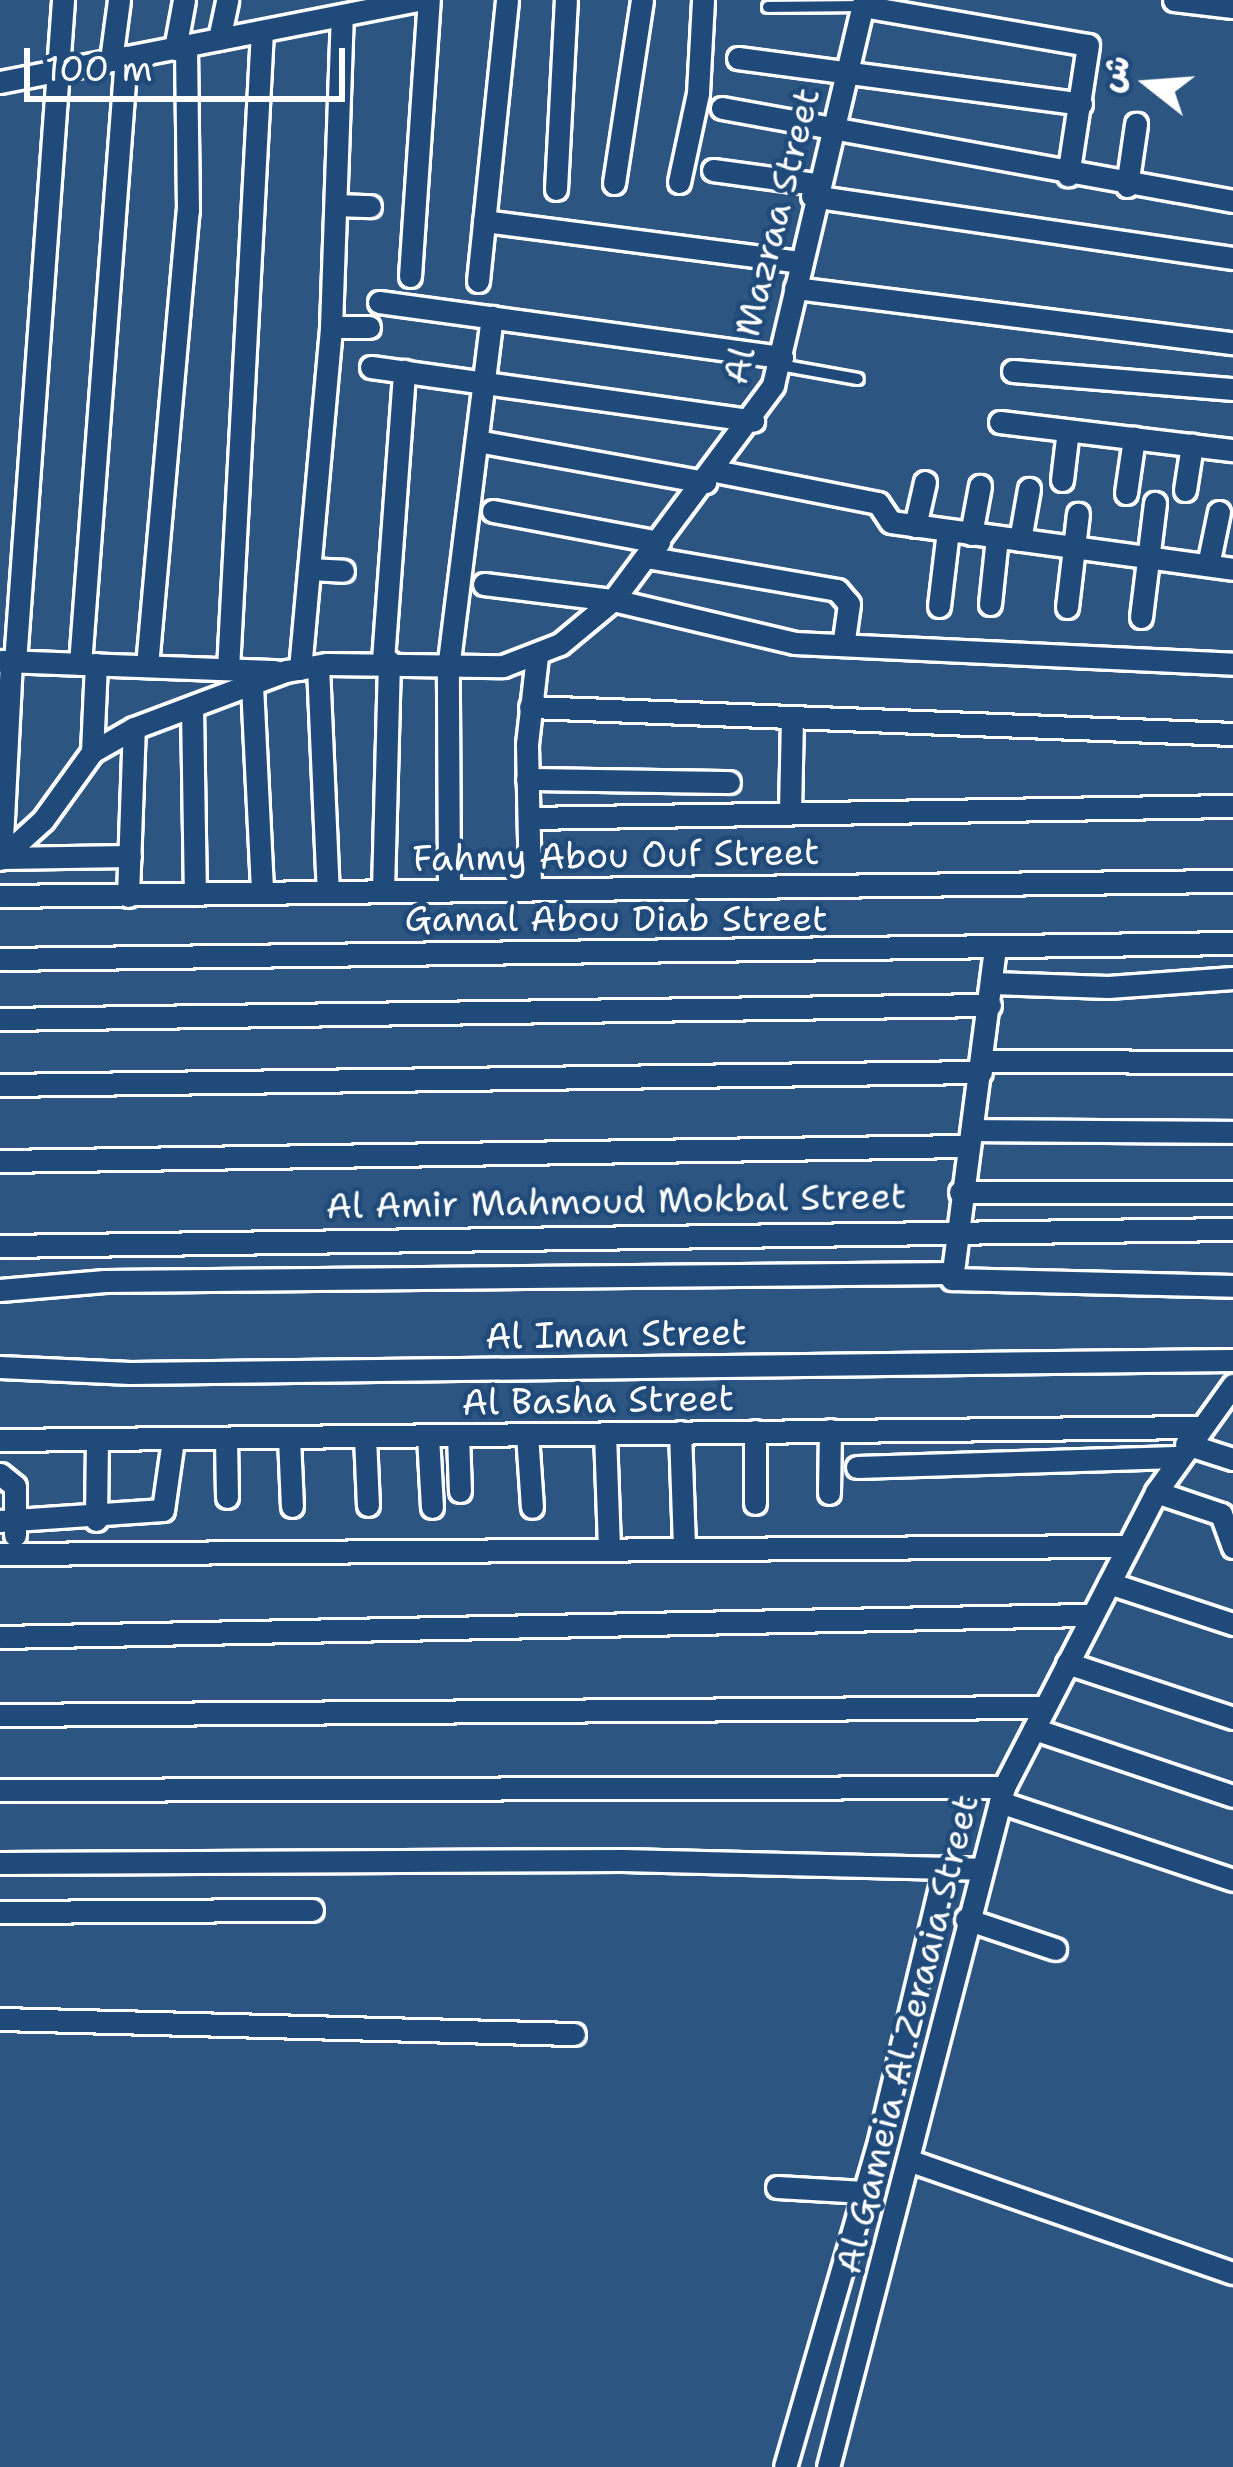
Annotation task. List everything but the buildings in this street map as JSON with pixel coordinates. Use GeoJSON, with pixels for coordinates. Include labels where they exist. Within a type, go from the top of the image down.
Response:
{"type":"FeatureCollection","features":[{"type":"Feature","properties":{"kind":"street"},"geometry":{"type":"LineString","coordinates":[[63,0],[53,72],[9,661],[0,859],[130,856]]}},
{"type":"Feature","properties":{"kind":"street"},"geometry":{"type":"LineString","coordinates":[[92,752],[88,664],[119,0]]}},
{"type":"Feature","properties":{"kind":"street"},"geometry":{"type":"LineString","coordinates":[[147,666],[188,211],[180,47],[184,0]]}},
{"type":"Feature","properties":{"kind":"street"},"geometry":{"type":"LineString","coordinates":[[220,39],[227,0]]}},
{"type":"Feature","properties":{"kind":"street"},"geometry":{"type":"LineString","coordinates":[[0,82],[262,31],[314,11],[341,16],[419,0]]}},
{"type":"Feature","properties":{"kind":"street"},"geometry":{"type":"LineString","coordinates":[[410,276],[429,0]]}},
{"type":"Feature","properties":{"kind":"street"},"geometry":{"type":"LineString","coordinates":[[478,280],[507,0]]}},
{"type":"Feature","properties":{"kind":"street"},"geometry":{"type":"LineString","coordinates":[[556,189],[566,0]]}},
{"type":"Feature","properties":{"kind":"street"},"geometry":{"type":"LineString","coordinates":[[614,183],[642,0]]}},
{"type":"Feature","properties":{"kind":"street"},"geometry":{"type":"LineString","coordinates":[[679,182],[698,93],[703,0]]}},
{"type":"Feature","properties":{"kind":"street"},"geometry":{"type":"LineString","coordinates":[[1174,0],[1233,7]]}},
{"type":"Feature","properties":{"kind":"street"},"geometry":{"type":"LineString","coordinates":[[863,3],[1072,39],[1090,55],[1068,176]]}},
{"type":"Feature","properties":{"kind":"street","name":"Al Mazraa Street"},"geometry":{"type":"LineString","coordinates":[[0,859],[43,820],[92,752],[134,728],[301,669],[386,660],[448,669],[537,656],[613,600],[753,421],[781,361],[814,190],[863,3]]}},
{"type":"Feature","properties":{"kind":"street"},"geometry":{"type":"LineString","coordinates":[[328,892],[301,669],[331,326],[341,16]]}},
{"type":"Feature","properties":{"kind":"street"},"geometry":{"type":"LineString","coordinates":[[228,669],[262,31]]}},
{"type":"Feature","properties":{"kind":"street"},"geometry":{"type":"LineString","coordinates":[[738,58],[1081,104]]}},
{"type":"Feature","properties":{"kind":"street"},"geometry":{"type":"LineString","coordinates":[[722,108],[832,123],[1068,176],[1233,201]]}},
{"type":"Feature","properties":{"kind":"street"},"geometry":{"type":"LineString","coordinates":[[1127,186],[1136,124]]}},
{"type":"Feature","properties":{"kind":"street"},"geometry":{"type":"LineString","coordinates":[[713,170],[1233,258]]}},
{"type":"Feature","properties":{"kind":"street"},"geometry":{"type":"LineString","coordinates":[[336,205],[370,206]]}},
{"type":"Feature","properties":{"kind":"street"},"geometry":{"type":"LineString","coordinates":[[484,221],[800,262]]}},
{"type":"Feature","properties":{"kind":"street"},"geometry":{"type":"LineString","coordinates":[[795,288],[1233,343]]}},
{"type":"Feature","properties":{"kind":"street"},"geometry":{"type":"LineString","coordinates":[[379,302],[781,361]]}},
{"type":"Feature","properties":{"kind":"street"},"geometry":{"type":"LineString","coordinates":[[449,888],[448,669],[492,316]]}},
{"type":"Feature","properties":{"kind":"street"},"geometry":{"type":"LineString","coordinates":[[331,326],[369,327]]}},
{"type":"Feature","properties":{"kind":"street"},"geometry":{"type":"LineString","coordinates":[[371,367],[753,421]]}},
{"type":"Feature","properties":{"kind":"street"},"geometry":{"type":"LineString","coordinates":[[383,890],[386,660],[404,371]]}},
{"type":"Feature","properties":{"kind":"street"},"geometry":{"type":"LineString","coordinates":[[1013,371],[1233,389]]}},
{"type":"Feature","properties":{"kind":"street"},"geometry":{"type":"LineString","coordinates":[[1000,422],[1233,450]]}},
{"type":"Feature","properties":{"kind":"street"},"geometry":{"type":"LineString","coordinates":[[1062,480],[1068,430]]}},
{"type":"Feature","properties":{"kind":"street"},"geometry":{"type":"LineString","coordinates":[[1126,494],[1134,438]]}},
{"type":"Feature","properties":{"kind":"street"},"geometry":{"type":"LineString","coordinates":[[477,441],[878,503],[888,521],[915,526],[1233,569]]}},
{"type":"Feature","properties":{"kind":"street"},"geometry":{"type":"LineString","coordinates":[[1186,490],[1192,445]]}},
{"type":"Feature","properties":{"kind":"street"},"geometry":{"type":"LineString","coordinates":[[915,526],[925,482]]}},
{"type":"Feature","properties":{"kind":"street"},"geometry":{"type":"LineString","coordinates":[[971,534],[980,487]]}},
{"type":"Feature","properties":{"kind":"street"},"geometry":{"type":"LineString","coordinates":[[1021,540],[1029,489]]}},
{"type":"Feature","properties":{"kind":"street"},"geometry":{"type":"LineString","coordinates":[[1141,617],[1154,503]]}},
{"type":"Feature","properties":{"kind":"street"},"geometry":{"type":"LineString","coordinates":[[493,511],[837,590],[849,604],[844,640]]}},
{"type":"Feature","properties":{"kind":"street"},"geometry":{"type":"LineString","coordinates":[[1208,566],[1219,512]]}},
{"type":"Feature","properties":{"kind":"street"},"geometry":{"type":"LineString","coordinates":[[1067,607],[1078,514]]}},
{"type":"Feature","properties":{"kind":"street"},"geometry":{"type":"LineString","coordinates":[[939,606],[947,531]]}},
{"type":"Feature","properties":{"kind":"street"},"geometry":{"type":"LineString","coordinates":[[990,604],[997,537]]}},
{"type":"Feature","properties":{"kind":"street"},"geometry":{"type":"LineString","coordinates":[[309,569],[343,571]]}},
{"type":"Feature","properties":{"kind":"street"},"geometry":{"type":"LineString","coordinates":[[484,584],[613,600],[795,643],[844,640],[1233,664]]}},
{"type":"Feature","properties":{"kind":"street"},"geometry":{"type":"LineString","coordinates":[[530,888],[527,779],[537,656]]}},
{"type":"Feature","properties":{"kind":"street"},"geometry":{"type":"LineString","coordinates":[[9,661],[301,669]]}},
{"type":"Feature","properties":{"kind":"street"},"geometry":{"type":"LineString","coordinates":[[252,685],[262,893]]}},
{"type":"Feature","properties":{"kind":"street"},"geometry":{"type":"LineString","coordinates":[[192,707],[195,895]]}},
{"type":"Feature","properties":{"kind":"street"},"geometry":{"type":"LineString","coordinates":[[530,707],[1233,734]]}},
{"type":"Feature","properties":{"kind":"street"},"geometry":{"type":"LineString","coordinates":[[790,812],[792,719]]}},
{"type":"Feature","properties":{"kind":"street"},"geometry":{"type":"LineString","coordinates":[[128,896],[134,728]]}},
{"type":"Feature","properties":{"kind":"street"},"geometry":{"type":"LineString","coordinates":[[527,779],[729,782]]}},
{"type":"Feature","properties":{"kind":"street"},"geometry":{"type":"LineString","coordinates":[[529,818],[1233,806]]}},
{"type":"Feature","properties":{"kind":"street","name":"Fahmy Abou Ouf Street"},"geometry":{"type":"LineString","coordinates":[[0,896],[1233,881]]}},
{"type":"Feature","properties":{"kind":"street","name":"Gamal Abou Diab Street"},"geometry":{"type":"LineString","coordinates":[[0,959],[1233,943]]}},
{"type":"Feature","properties":{"kind":"street"},"geometry":{"type":"LineString","coordinates":[[952,1277],[995,948]]}},
{"type":"Feature","properties":{"kind":"street"},"geometry":{"type":"LineString","coordinates":[[0,1019],[990,994],[1233,978]]}},
{"type":"Feature","properties":{"kind":"street"},"geometry":{"type":"LineString","coordinates":[[0,1085],[1233,1062]]}},
{"type":"Feature","properties":{"kind":"street"},"geometry":{"type":"LineString","coordinates":[[0,1161],[1233,1132]]}},
{"type":"Feature","properties":{"kind":"street"},"geometry":{"type":"LineString","coordinates":[[960,1192],[1233,1192]]}},
{"type":"Feature","properties":{"kind":"street","name":"Al Amir Mahmoud Mokbal Street"},"geometry":{"type":"LineString","coordinates":[[0,1246],[955,1228],[1233,1229]]}},
{"type":"Feature","properties":{"kind":"street"},"geometry":{"type":"LineString","coordinates":[[0,1290],[88,1289],[105,1281],[952,1277],[1233,1286]]}},
{"type":"Feature","properties":{"kind":"street","name":"Al Iman Street"},"geometry":{"type":"LineString","coordinates":[[0,1367],[130,1373],[1233,1360]]}},
{"type":"Feature","properties":{"kind":"street","name":"Al Gameia Al Zeraaia Street"},"geometry":{"type":"LineString","coordinates":[[828,2467],[1002,1794],[1156,1492],[1233,1384]]}},
{"type":"Feature","properties":{"kind":"street"},"geometry":{"type":"LineString","coordinates":[[939,1464],[941,1429]]}},
{"type":"Feature","properties":{"kind":"street","name":"Al Basha Street"},"geometry":{"type":"LineString","coordinates":[[0,1441],[941,1429],[1187,1443]]}},
{"type":"Feature","properties":{"kind":"street"},"geometry":{"type":"LineString","coordinates":[[829,1493],[830,1430]]}},
{"type":"Feature","properties":{"kind":"street"},"geometry":{"type":"LineString","coordinates":[[755,1431],[755,1503]]}},
{"type":"Feature","properties":{"kind":"street"},"geometry":{"type":"LineString","coordinates":[[680,1432],[684,1545]]}},
{"type":"Feature","properties":{"kind":"street"},"geometry":{"type":"LineString","coordinates":[[605,1433],[609,1545]]}},
{"type":"Feature","properties":{"kind":"street"},"geometry":{"type":"LineString","coordinates":[[527,1434],[532,1507]]}},
{"type":"Feature","properties":{"kind":"street"},"geometry":{"type":"LineString","coordinates":[[458,1435],[460,1491]]}},
{"type":"Feature","properties":{"kind":"street"},"geometry":{"type":"LineString","coordinates":[[428,1436],[432,1507]]}},
{"type":"Feature","properties":{"kind":"street"},"geometry":{"type":"LineString","coordinates":[[365,1437],[368,1505]]}},
{"type":"Feature","properties":{"kind":"street"},"geometry":{"type":"LineString","coordinates":[[289,1438],[292,1506]]}},
{"type":"Feature","properties":{"kind":"street"},"geometry":{"type":"LineString","coordinates":[[226,1439],[227,1497]]}},
{"type":"Feature","properties":{"kind":"street"},"geometry":{"type":"LineString","coordinates":[[7,1521],[96,1520],[163,1510],[173,1440]]}},
{"type":"Feature","properties":{"kind":"street"},"geometry":{"type":"LineString","coordinates":[[96,1520],[97,1441]]}},
{"type":"Feature","properties":{"kind":"street"},"geometry":{"type":"LineString","coordinates":[[857,1467],[1187,1443],[1233,1460]]}},
{"type":"Feature","properties":{"kind":"street"},"geometry":{"type":"LineString","coordinates":[[0,1474],[14,1486],[7,1554],[609,1545],[1126,1546]]}},
{"type":"Feature","properties":{"kind":"street"},"geometry":{"type":"LineString","coordinates":[[1156,1492],[1222,1514],[1233,1547]]}},
{"type":"Feature","properties":{"kind":"street"},"geometry":{"type":"LineString","coordinates":[[1109,1583],[1233,1624]]}},
{"type":"Feature","properties":{"kind":"street"},"geometry":{"type":"LineString","coordinates":[[0,1636],[1091,1615]]}},
{"type":"Feature","properties":{"kind":"street"},"geometry":{"type":"LineString","coordinates":[[1067,1663],[1233,1718]]}},
{"type":"Feature","properties":{"kind":"street"},"geometry":{"type":"LineString","coordinates":[[0,1715],[1045,1707]]}},
{"type":"Feature","properties":{"kind":"street"},"geometry":{"type":"LineString","coordinates":[[1034,1729],[1233,1796]]}},
{"type":"Feature","properties":{"kind":"street"},"geometry":{"type":"LineString","coordinates":[[0,1790],[1002,1794],[1233,1880]]}},
{"type":"Feature","properties":{"kind":"street"},"geometry":{"type":"LineString","coordinates":[[0,1863],[979,1869]]}},
{"type":"Feature","properties":{"kind":"street","name":"Al Gameia Al Zeraaia Street"},"geometry":{"type":"LineString","coordinates":[[785,2467],[864,2192],[945,1867]]}},
{"type":"Feature","properties":{"kind":"street"},"geometry":{"type":"LineString","coordinates":[[0,1912],[312,1910]]}},
{"type":"Feature","properties":{"kind":"street"},"geometry":{"type":"LineString","coordinates":[[966,1919],[1055,1949]]}},
{"type":"Feature","properties":{"kind":"street"},"geometry":{"type":"LineString","coordinates":[[0,2019],[574,2034]]}},
{"type":"Feature","properties":{"kind":"street"},"geometry":{"type":"LineString","coordinates":[[910,2161],[1233,2273]]}},
{"type":"Feature","properties":{"kind":"street"},"geometry":{"type":"LineString","coordinates":[[777,2187],[864,2192]]}},
{"type":"Feature","properties":{"kind":"lane"},"geometry":{"type":"LineString","coordinates":[[768,7],[863,3]]}},
{"type":"Feature","properties":{"kind":"lane"},"geometry":{"type":"LineString","coordinates":[[781,361],[858,379]]}}]}
